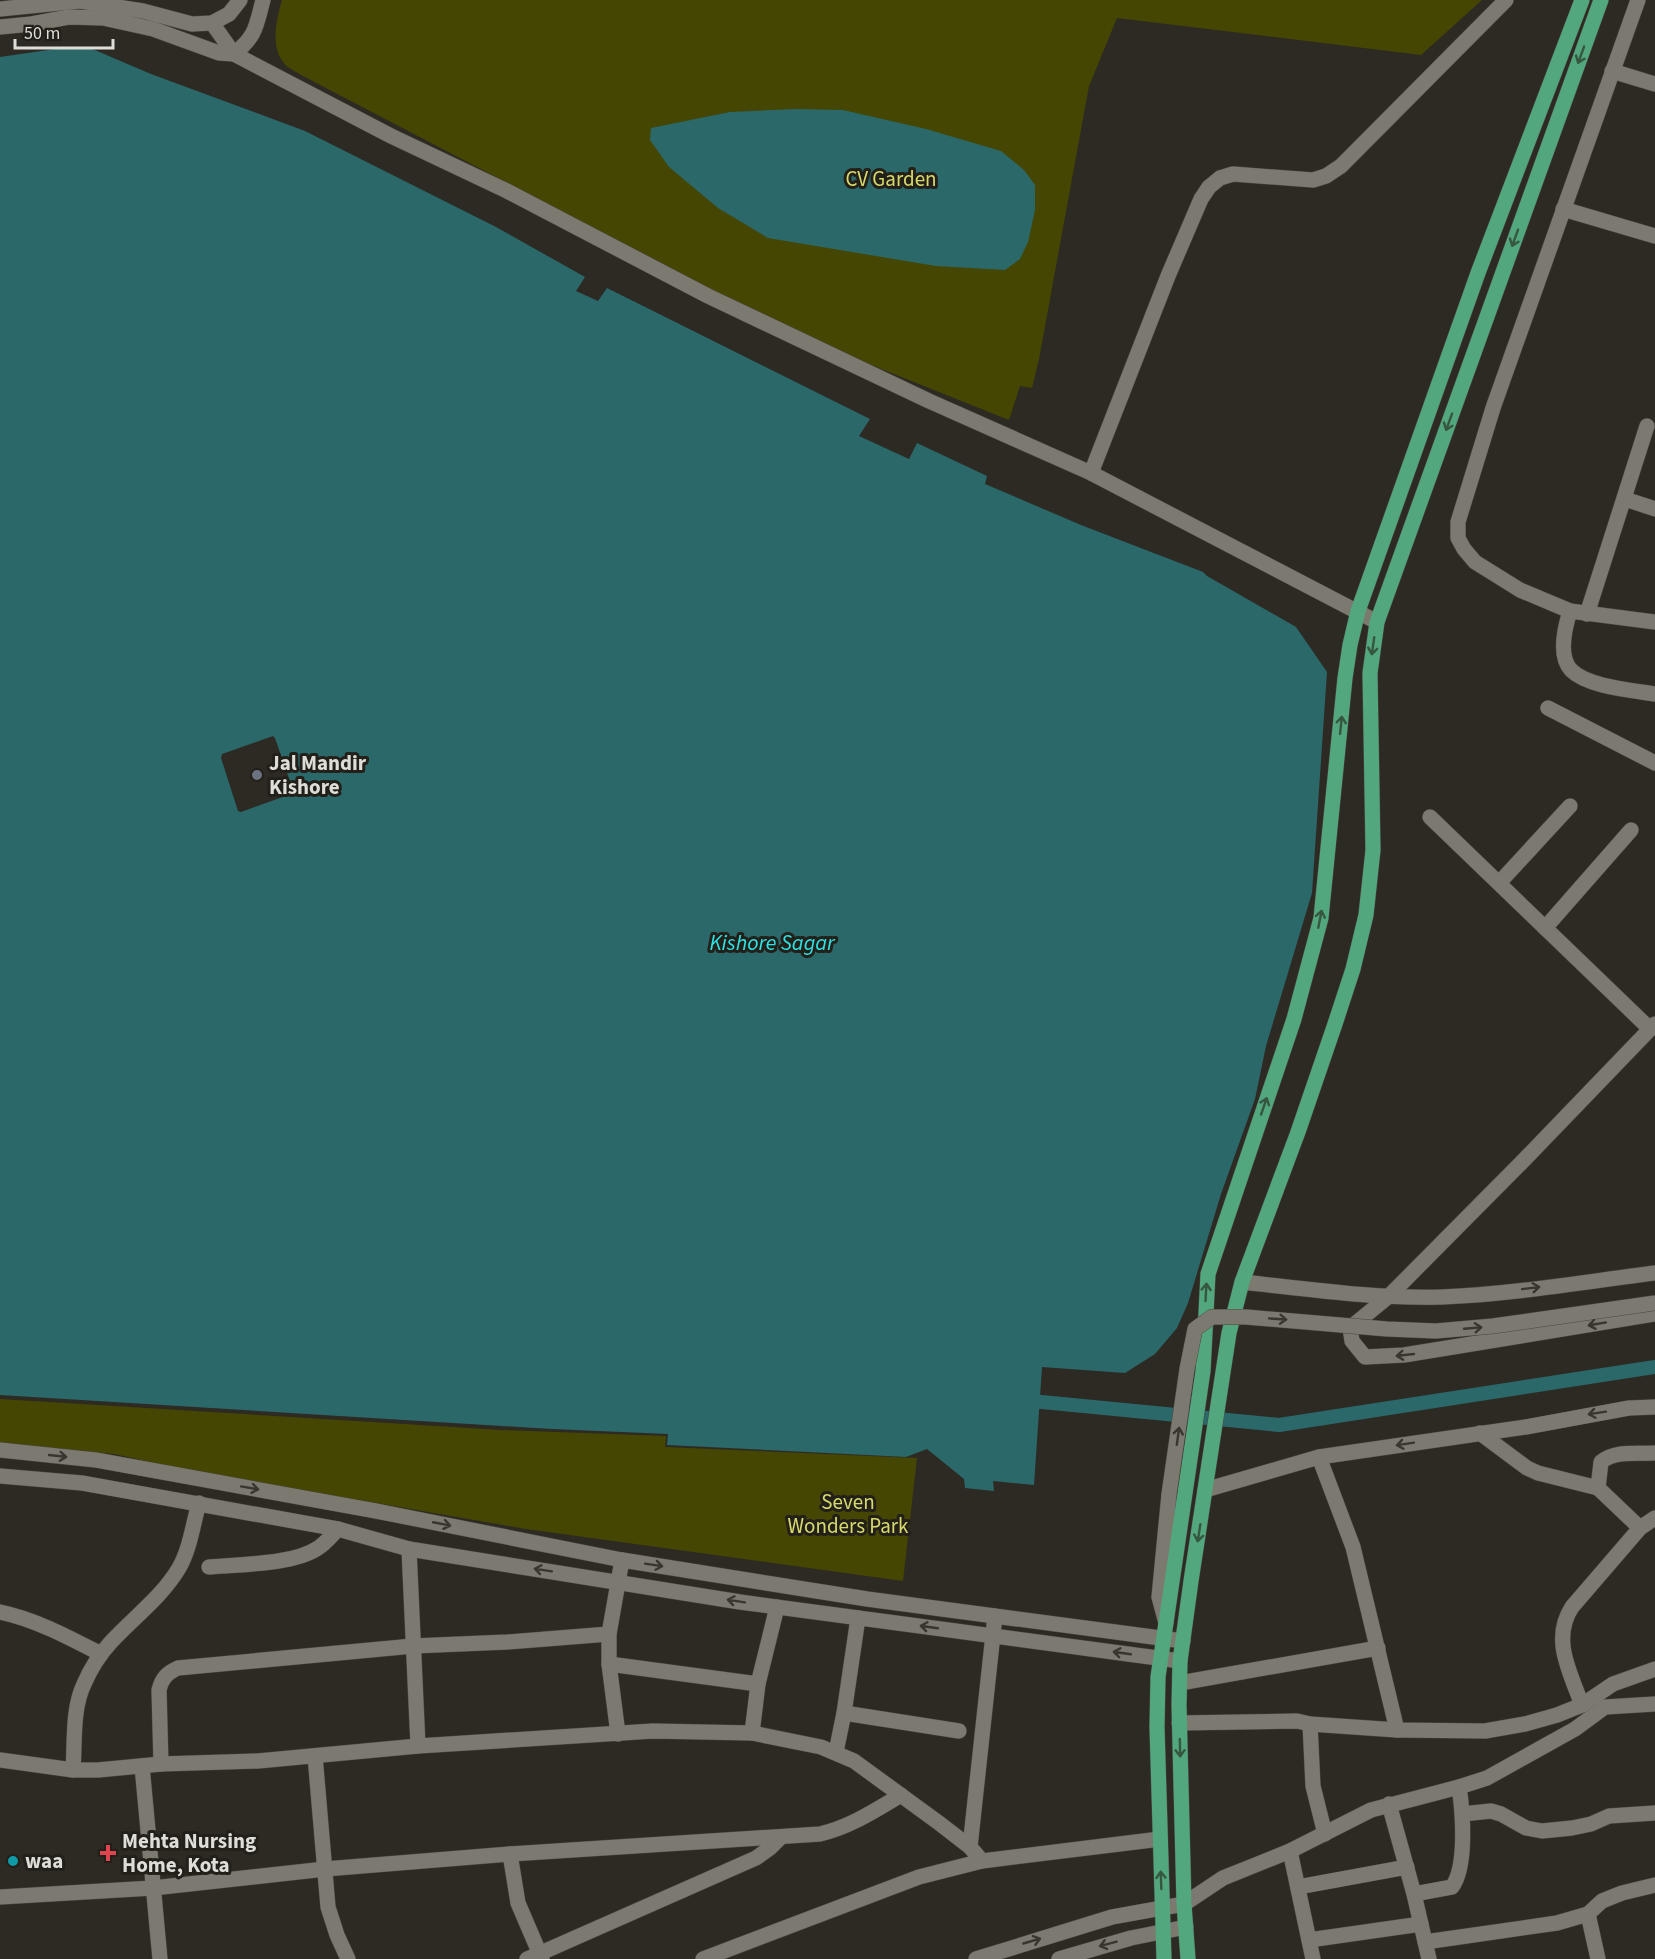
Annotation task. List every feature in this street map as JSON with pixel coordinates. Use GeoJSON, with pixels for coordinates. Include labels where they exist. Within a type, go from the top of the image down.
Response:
{"type":"FeatureCollection","features":[{"type":"Feature","properties":{"kind":"main road"},"geometry":{"type":"LineString","coordinates":[[1164,1959],[1157,1727],[1158,1677],[1203,1371],[1208,1274],[1294,1019],[1322,918],[1346,678],[1350,645],[1358,611],[1478,273],[1581,0]]}},
{"type":"Feature","properties":{"kind":"main road"},"geometry":{"type":"LineString","coordinates":[[1188,1959],[1184,1904],[1179,1723],[1180,1661],[1229,1333],[1242,1282],[1298,1132],[1335,1024],[1353,969],[1366,915],[1373,850],[1370,673],[1377,622],[1601,0]]}},
{"type":"Feature","properties":{"kind":"street"},"geometry":{"type":"LineString","coordinates":[[0,9],[81,1],[143,11],[192,24],[212,23],[229,14],[240,0]]}},
{"type":"Feature","properties":{"kind":"street"},"geometry":{"type":"LineString","coordinates":[[234,54],[248,43],[254,34],[263,0]]}},
{"type":"Feature","properties":{"kind":"street"},"geometry":{"type":"LineString","coordinates":[[1091,473],[1168,276],[1201,199],[1209,187],[1220,178],[1233,174],[1313,180],[1326,176],[1341,166],[1506,0]]}},
{"type":"Feature","properties":{"kind":"street"},"geometry":{"type":"LineString","coordinates":[[1638,0],[1493,408],[1458,522],[1458,538],[1475,562],[1520,590],[1570,611],[1655,622]]}},
{"type":"Feature","properties":{"kind":"street"},"geometry":{"type":"LineString","coordinates":[[0,27],[69,17],[103,18],[153,29],[219,53],[234,54],[391,136],[505,190],[708,296],[929,402],[1091,473],[1377,622]]}},
{"type":"Feature","properties":{"kind":"street"},"geometry":{"type":"LineString","coordinates":[[212,23],[234,54]]}},
{"type":"Feature","properties":{"kind":"street"},"geometry":{"type":"LineString","coordinates":[[1612,71],[1655,84]]}},
{"type":"Feature","properties":{"kind":"street"},"geometry":{"type":"LineString","coordinates":[[1563,209],[1655,236]]}},
{"type":"Feature","properties":{"kind":"street"},"geometry":{"type":"LineString","coordinates":[[1587,614],[1647,426]]}},
{"type":"Feature","properties":{"kind":"street"},"geometry":{"type":"LineString","coordinates":[[1625,499],[1655,509]]}},
{"type":"Feature","properties":{"kind":"street"},"geometry":{"type":"LineString","coordinates":[[1570,611],[1564,628],[1563,650],[1569,669],[1585,680],[1655,694]]}},
{"type":"Feature","properties":{"kind":"street"},"geometry":{"type":"LineString","coordinates":[[1548,708],[1655,763]]}},
{"type":"Feature","properties":{"kind":"street"},"geometry":{"type":"LineString","coordinates":[[1499,883],[1570,806]]}},
{"type":"Feature","properties":{"kind":"street"},"geometry":{"type":"LineString","coordinates":[[1430,816],[1545,928],[1653,1027],[1389,1296],[1350,1328],[1353,1341],[1365,1357],[1404,1355],[1655,1314]]}},
{"type":"Feature","properties":{"kind":"street"},"geometry":{"type":"LineString","coordinates":[[1545,928],[1631,830]]}},
{"type":"Feature","properties":{"kind":"street"},"geometry":{"type":"LineString","coordinates":[[1242,1282],[1389,1296],[1442,1297],[1504,1292],[1655,1273]]}},
{"type":"Feature","properties":{"kind":"street"},"geometry":{"type":"LineString","coordinates":[[1166,1623],[1159,1597],[1169,1494],[1187,1369],[1195,1329],[1212,1317],[1246,1317],[1436,1331],[1493,1326],[1655,1303]]}},
{"type":"Feature","properties":{"kind":"street"},"geometry":{"type":"LineString","coordinates":[[1206,1482],[1319,1457],[1526,1427],[1629,1408],[1655,1407]]}},
{"type":"Feature","properties":{"kind":"street"},"geometry":{"type":"LineString","coordinates":[[1480,1433],[1527,1468],[1538,1473],[1598,1488],[1640,1528]]}},
{"type":"Feature","properties":{"kind":"street"},"geometry":{"type":"LineString","coordinates":[[0,1450],[96,1460],[365,1509],[622,1560],[867,1599],[1183,1641]]}},
{"type":"Feature","properties":{"kind":"street"},"geometry":{"type":"LineString","coordinates":[[1598,1488],[1601,1462],[1608,1456],[1655,1453]]}},
{"type":"Feature","properties":{"kind":"street"},"geometry":{"type":"LineString","coordinates":[[1319,1457],[1353,1547],[1397,1730]]}},
{"type":"Feature","properties":{"kind":"street"},"geometry":{"type":"LineString","coordinates":[[0,1476],[82,1483],[338,1529],[409,1549],[777,1607],[1180,1661]]}},
{"type":"Feature","properties":{"kind":"street"},"geometry":{"type":"LineString","coordinates":[[73,1770],[77,1708],[83,1685],[101,1654],[153,1602],[178,1570],[186,1555],[199,1503]]}},
{"type":"Feature","properties":{"kind":"street"},"geometry":{"type":"LineString","coordinates":[[1582,1705],[1565,1657],[1561,1636],[1564,1618],[1640,1528],[1655,1518]]}},
{"type":"Feature","properties":{"kind":"street"},"geometry":{"type":"LineString","coordinates":[[209,1567],[274,1561],[305,1555],[319,1548],[338,1529]]}},
{"type":"Feature","properties":{"kind":"street"},"geometry":{"type":"LineString","coordinates":[[409,1549],[418,1746]]}},
{"type":"Feature","properties":{"kind":"street"},"geometry":{"type":"LineString","coordinates":[[618,1734],[609,1665],[609,1634],[622,1560]]}},
{"type":"Feature","properties":{"kind":"street"},"geometry":{"type":"LineString","coordinates":[[752,1733],[758,1684],[777,1607]]}},
{"type":"Feature","properties":{"kind":"street"},"geometry":{"type":"LineString","coordinates":[[0,1612],[68,1637],[101,1654]]}},
{"type":"Feature","properties":{"kind":"street"},"geometry":{"type":"LineString","coordinates":[[970,1847],[995,1616]]}},
{"type":"Feature","properties":{"kind":"street"},"geometry":{"type":"LineString","coordinates":[[836,1752],[858,1617]]}},
{"type":"Feature","properties":{"kind":"street"},"geometry":{"type":"LineString","coordinates":[[161,1764],[159,1690],[167,1672],[178,1668],[413,1646],[609,1634]]}},
{"type":"Feature","properties":{"kind":"street"},"geometry":{"type":"LineString","coordinates":[[1180,1683],[1378,1648]]}},
{"type":"Feature","properties":{"kind":"street"},"geometry":{"type":"LineString","coordinates":[[609,1665],[758,1684]]}},
{"type":"Feature","properties":{"kind":"street"},"geometry":{"type":"LineString","coordinates":[[1179,1723],[1266,1720],[1397,1730],[1485,1731],[1525,1724],[1582,1705],[1613,1684],[1655,1669]]}},
{"type":"Feature","properties":{"kind":"street"},"geometry":{"type":"LineString","coordinates":[[1599,1692],[1605,1707]]}},
{"type":"Feature","properties":{"kind":"street"},"geometry":{"type":"LineString","coordinates":[[976,1959],[1112,1917],[1184,1904],[1223,1878],[1290,1851],[1371,1810],[1487,1778],[1575,1729],[1605,1707],[1655,1704]]}},
{"type":"Feature","properties":{"kind":"street"},"geometry":{"type":"LineString","coordinates":[[844,1713],[958,1731]]}},
{"type":"Feature","properties":{"kind":"street"},"geometry":{"type":"LineString","coordinates":[[1310,1724],[1313,1786],[1325,1834]]}},
{"type":"Feature","properties":{"kind":"street"},"geometry":{"type":"LineString","coordinates":[[0,1760],[73,1770],[98,1770],[161,1764],[258,1761],[418,1746],[618,1734],[697,1731],[752,1733],[796,1741],[836,1752],[854,1761],[970,1847],[982,1861]]}},
{"type":"Feature","properties":{"kind":"street"},"geometry":{"type":"LineString","coordinates":[[315,1756],[328,1907],[348,1959]]}},
{"type":"Feature","properties":{"kind":"street"},"geometry":{"type":"LineString","coordinates":[[142,1766],[160,1959]]}},
{"type":"Feature","properties":{"kind":"street"},"geometry":{"type":"LineString","coordinates":[[1414,1894],[1443,1890],[1452,1887],[1457,1880],[1461,1869],[1462,1814],[1459,1787]]}},
{"type":"Feature","properties":{"kind":"street"},"geometry":{"type":"LineString","coordinates":[[0,1897],[153,1887],[324,1869],[510,1854],[820,1834],[857,1821],[901,1795]]}},
{"type":"Feature","properties":{"kind":"street"},"geometry":{"type":"LineString","coordinates":[[1389,1804],[1430,1959]]}},
{"type":"Feature","properties":{"kind":"street"},"geometry":{"type":"LineString","coordinates":[[1462,1814],[1491,1811],[1526,1828],[1542,1830],[1572,1828],[1591,1824],[1609,1816],[1655,1813]]}},
{"type":"Feature","properties":{"kind":"street"},"geometry":{"type":"LineString","coordinates":[[510,1854],[518,1904],[536,1957],[756,1858],[781,1837]]}},
{"type":"Feature","properties":{"kind":"street"},"geometry":{"type":"LineString","coordinates":[[702,1959],[919,1877],[982,1861],[1160,1839]]}},
{"type":"Feature","properties":{"kind":"street"},"geometry":{"type":"LineString","coordinates":[[1290,1851],[1313,1959]]}},
{"type":"Feature","properties":{"kind":"street"},"geometry":{"type":"LineString","coordinates":[[1298,1887],[1407,1868]]}},
{"type":"Feature","properties":{"kind":"street"},"geometry":{"type":"LineString","coordinates":[[1425,1942],[1557,1923],[1588,1914],[1602,1901],[1622,1893],[1655,1885]]}},
{"type":"Feature","properties":{"kind":"street"},"geometry":{"type":"LineString","coordinates":[[1588,1914],[1598,1959]]}},
{"type":"Feature","properties":{"kind":"street"},"geometry":{"type":"LineString","coordinates":[[1309,1940],[1421,1924]]}},
{"type":"Feature","properties":{"kind":"street"},"geometry":{"type":"LineString","coordinates":[[1059,1959],[1163,1930],[1186,1927]]}},
{"type":"Feature","properties":{"kind":"green space","name":"CV Garden"},"geometry":{"type":"Polygon","coordinates":[[[282,0],[1482,0],[1421,55],[1117,18],[1089,86],[1032,388],[1020,386],[1009,420],[804,338],[303,76],[285,64],[277,48],[276,31],[282,0]]]}},
{"type":"Feature","properties":{"kind":"green space","name":"Seven Wonders Park"},"geometry":{"type":"Polygon","coordinates":[[[0,1399],[501,1430],[666,1436],[665,1447],[917,1458],[903,1581],[526,1529],[192,1471],[114,1454],[0,1443],[0,1399]]]}},
{"type":"Feature","properties":{"kind":"water","name":"Kishore Sagar"},"geometry":{"type":"Polygon","coordinates":[[[62,48],[90,48],[151,74],[305,131],[496,227],[585,277],[576,291],[598,301],[607,288],[870,419],[859,436],[909,459],[917,443],[987,476],[985,484],[1081,525],[1203,572],[1296,627],[1327,672],[1312,893],[1266,1046],[1255,1099],[1221,1194],[1188,1303],[1177,1328],[1155,1354],[1125,1373],[1042,1367],[1034,1485],[993,1481],[994,1491],[965,1488],[964,1479],[927,1449],[906,1457],[667,1445],[668,1434],[0,1395],[0,57],[62,48]],[[273,736],[222,754],[221,758],[238,811],[241,812],[294,793],[273,736]]]}},
{"type":"Feature","properties":{"kind":"water"},"geometry":{"type":"Polygon","coordinates":[[[795,109],[843,110],[926,129],[1001,151],[1024,170],[1035,185],[1035,210],[1028,242],[1020,259],[1005,270],[936,266],[768,238],[718,208],[669,167],[650,140],[651,128],[730,112],[795,109]]]}},
{"type":"Feature","properties":{"kind":"waterway"},"geometry":{"type":"LineString","coordinates":[[1021,1400],[1279,1425],[1655,1367]]}},
{"type":"Feature","properties":{"kind":"place","name":"Jal Mandir Kishore"},"geometry":{"type":"Point","coordinates":[257,775]}},
{"type":"Feature","properties":{"kind":"place","name":"Mehta Nursing Home, Kota"},"geometry":{"type":"Point","coordinates":[108,1853]}},
{"type":"Feature","properties":{"kind":"place","name":"waa"},"geometry":{"type":"Point","coordinates":[13,1861]}}]}
